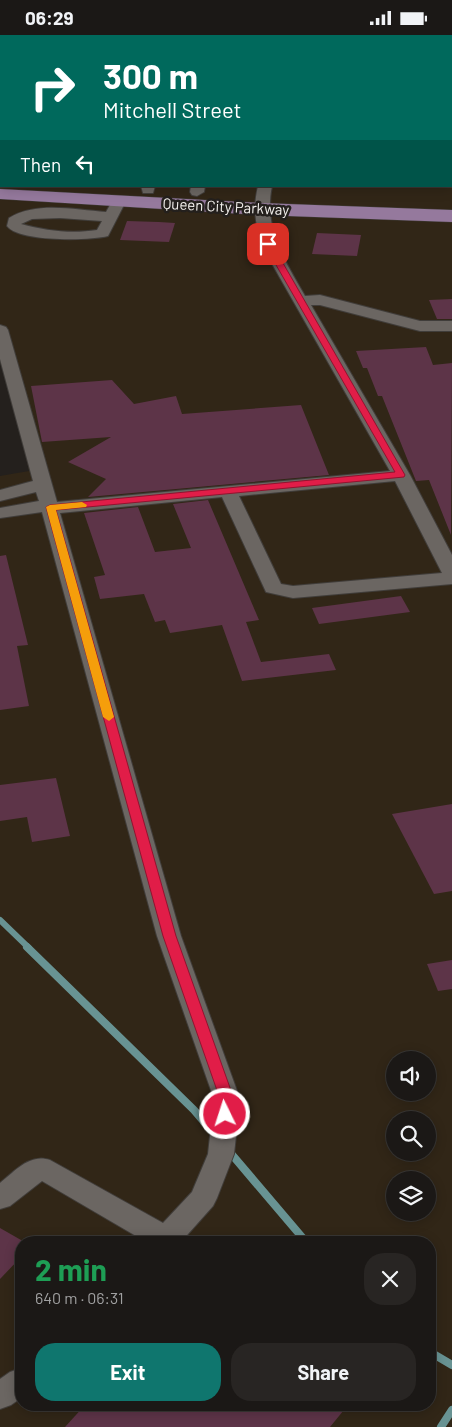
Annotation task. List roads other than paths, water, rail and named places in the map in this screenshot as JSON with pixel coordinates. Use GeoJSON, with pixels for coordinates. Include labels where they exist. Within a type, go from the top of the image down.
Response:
{"type":"FeatureCollection","features":[{"type":"Feature","properties":{"kind":"main road","name":"Queen City Parkway"},"geometry":{"type":"LineString","coordinates":[[112,187],[197,189],[262,197],[446,209]]}},
{"type":"Feature","properties":{"kind":"main road","name":"Queen City Parkway"},"geometry":{"type":"LineString","coordinates":[[0,194],[115,209],[262,197]]}},
{"type":"Feature","properties":{"kind":"street"},"geometry":{"type":"LineString","coordinates":[[262,197],[263,232],[274,255],[401,475],[452,573]]}},
{"type":"Feature","properties":{"kind":"street"},"geometry":{"type":"LineString","coordinates":[[115,209],[103,233],[91,236],[37,233],[14,226],[14,221],[17,217],[28,215],[115,209]]}},
{"type":"Feature","properties":{"kind":"street"},"geometry":{"type":"LineString","coordinates":[[300,301],[320,300],[360,312],[420,326],[452,326]]}},
{"type":"Feature","properties":{"kind":"street"},"geometry":{"type":"LineString","coordinates":[[0,330],[6,373],[48,499],[169,936],[227,1099],[221,1153],[203,1198],[168,1236]]}},
{"type":"Feature","properties":{"kind":"street"},"geometry":{"type":"LineString","coordinates":[[0,496],[48,499],[228,491],[401,475]]}},
{"type":"Feature","properties":{"kind":"street"},"geometry":{"type":"LineString","coordinates":[[228,491],[273,588],[293,592],[452,578]]}},
{"type":"Feature","properties":{"kind":"street"},"geometry":{"type":"LineString","coordinates":[[0,513],[48,499]]}},
{"type":"Feature","properties":{"kind":"street"},"geometry":{"type":"LineString","coordinates":[[0,1198],[40,1167],[157,1236]]}},
{"type":"Feature","properties":{"kind":"street"},"geometry":{"type":"LineString","coordinates":[[0,1396],[15,1385]]}},
{"type":"Feature","properties":{"kind":"waterway"},"geometry":{"type":"LineString","coordinates":[[0,920],[29,948]]}},
{"type":"Feature","properties":{"kind":"waterway"},"geometry":{"type":"LineString","coordinates":[[27,947],[194,1110],[216,1136]]}},
{"type":"Feature","properties":{"kind":"waterway"},"geometry":{"type":"LineString","coordinates":[[228,1150],[301,1236]]}},
{"type":"Feature","properties":{"kind":"waterway"},"geometry":{"type":"LineString","coordinates":[[436,1356],[452,1365]]}},
{"type":"Feature","properties":{"kind":"waterway"},"geometry":{"type":"LineString","coordinates":[[441,1427],[452,1410]]}}]}
